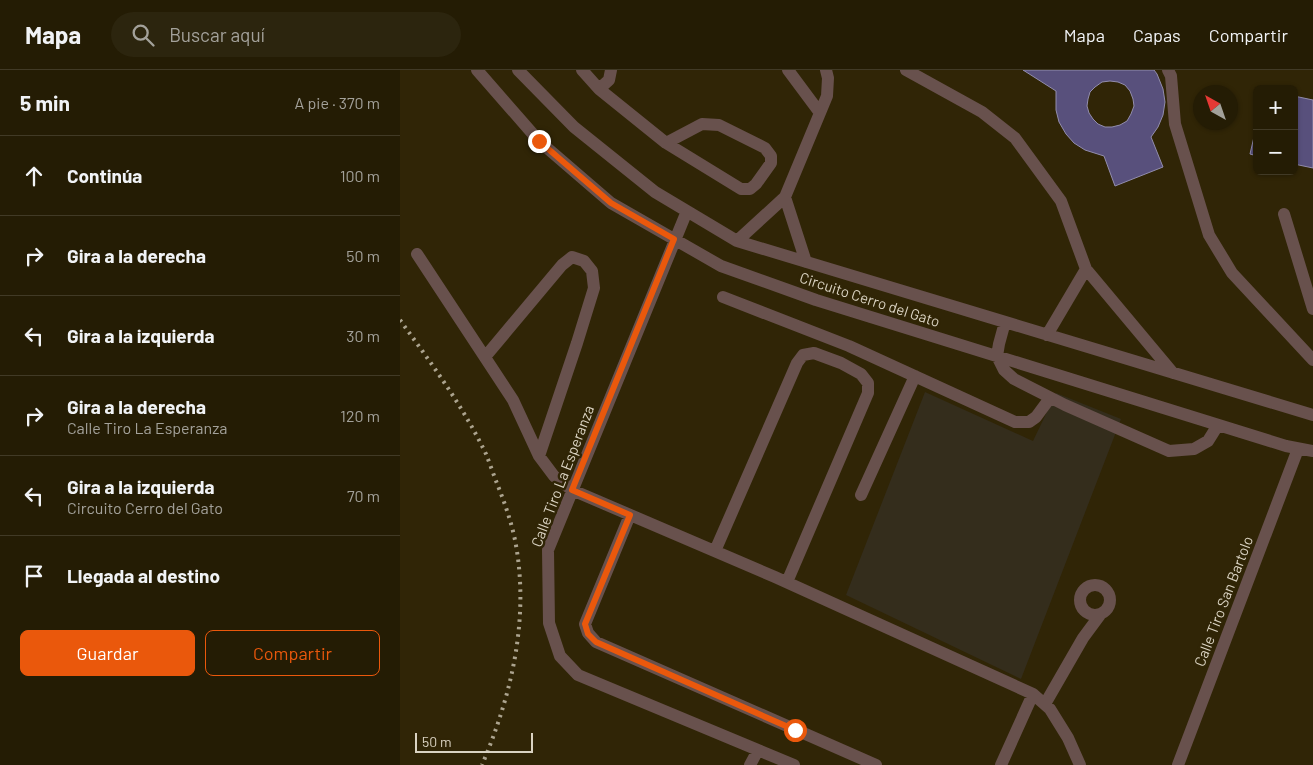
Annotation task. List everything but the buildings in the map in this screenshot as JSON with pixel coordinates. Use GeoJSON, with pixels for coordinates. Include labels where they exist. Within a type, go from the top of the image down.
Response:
{"type":"FeatureCollection","features":[{"type":"Feature","properties":{"kind":"street","name":"Circuito Cerro del Gato"},"geometry":{"type":"LineString","coordinates":[[477,70],[539,141],[611,203],[720,266],[816,300],[1286,446],[1313,451]]}},
{"type":"Feature","properties":{"kind":"street","name":"Circuito Cerro del Gato"},"geometry":{"type":"LineString","coordinates":[[518,70],[574,127],[656,192],[737,241],[1313,415]]}},
{"type":"Feature","properties":{"kind":"street"},"geometry":{"type":"LineString","coordinates":[[582,70],[599,89],[666,143],[741,189],[750,189],[756,184],[771,163],[771,156],[765,148],[719,125],[702,124],[666,143]]}},
{"type":"Feature","properties":{"kind":"street"},"geometry":{"type":"LineString","coordinates":[[599,89],[609,80],[611,70]]}},
{"type":"Feature","properties":{"kind":"street"},"geometry":{"type":"LineString","coordinates":[[788,70],[820,113]]}},
{"type":"Feature","properties":{"kind":"street"},"geometry":{"type":"LineString","coordinates":[[737,241],[785,197],[827,96],[828,78],[826,70]]}},
{"type":"Feature","properties":{"kind":"street"},"geometry":{"type":"LineString","coordinates":[[906,70],[982,112],[1015,138],[1061,201],[1086,269],[1173,373]]}},
{"type":"Feature","properties":{"kind":"street"},"geometry":{"type":"LineString","coordinates":[[1168,70],[1171,76],[1175,124],[1209,235],[1232,273],[1312,358]]}},
{"type":"Feature","properties":{"kind":"street"},"geometry":{"type":"LineString","coordinates":[[785,197],[806,262]]}},
{"type":"Feature","properties":{"kind":"street","name":"Calle Tiro La Esperanza"},"geometry":{"type":"LineString","coordinates":[[686,211],[548,550],[549,623],[560,656],[578,675],[794,765]]}},
{"type":"Feature","properties":{"kind":"street"},"geometry":{"type":"LineString","coordinates":[[1284,214],[1313,309]]}},
{"type":"Feature","properties":{"kind":"street"},"geometry":{"type":"LineString","coordinates":[[417,254],[513,400],[539,456],[554,476],[572,490],[787,582],[1033,694],[1050,709],[1068,738],[1080,765]]}},
{"type":"Feature","properties":{"kind":"street"},"geometry":{"type":"LineString","coordinates":[[485,357],[562,265],[572,257],[584,261],[592,271],[594,288],[539,456]]}},
{"type":"Feature","properties":{"kind":"street"},"geometry":{"type":"LineString","coordinates":[[1047,335],[1086,269]]}},
{"type":"Feature","properties":{"kind":"street"},"geometry":{"type":"LineString","coordinates":[[723,297],[849,346],[1015,422],[1029,422],[1036,417],[1050,398]]}},
{"type":"Feature","properties":{"kind":"street"},"geometry":{"type":"LineString","coordinates":[[1005,322],[997,356],[1004,370],[1014,379],[1050,398],[1169,450],[1194,449],[1208,441],[1218,425]]}},
{"type":"Feature","properties":{"kind":"street"},"geometry":{"type":"LineString","coordinates":[[841,363],[849,346]]}},
{"type":"Feature","properties":{"kind":"street"},"geometry":{"type":"LineString","coordinates":[[715,551],[797,363],[803,355],[814,353],[841,363],[861,374],[868,383],[868,393],[787,582]]}},
{"type":"Feature","properties":{"kind":"street"},"geometry":{"type":"LineString","coordinates":[[861,495],[914,376]]}},
{"type":"Feature","properties":{"kind":"street","name":"Calle Tiro San Bartolo"},"geometry":{"type":"LineString","coordinates":[[1178,765],[1298,448]]}},
{"type":"Feature","properties":{"kind":"street"},"geometry":{"type":"LineString","coordinates":[[630,515],[585,624],[588,634],[596,642],[876,765]]}},
{"type":"Feature","properties":{"kind":"street"},"geometry":{"type":"LineString","coordinates":[[1045,704],[1083,638],[1110,605],[1110,597],[1107,590],[1102,586],[1094,585],[1087,587],[1082,593],[1081,607],[1086,613],[1093,616],[1100,615]]}},
{"type":"Feature","properties":{"kind":"street"},"geometry":{"type":"LineString","coordinates":[[1083,638],[1086,613]]}},
{"type":"Feature","properties":{"kind":"street"},"geometry":{"type":"LineString","coordinates":[[1001,765],[1033,694]]}},
{"type":"Feature","properties":{"kind":"street"},"geometry":{"type":"LineString","coordinates":[[750,765],[758,750]]}},
{"type":"Feature","properties":{"kind":"shaded area"},"geometry":{"type":"Polygon","coordinates":[[[925,392],[1033,441],[1056,393],[1121,419],[1021,679],[846,595],[925,392]]]}},
{"type":"Feature","properties":{"kind":"railway"},"geometry":{"type":"LineString","coordinates":[[400,320],[446,385],[477,436],[503,499],[515,540],[520,598],[515,655],[502,711],[482,765]]}},
{"type":"Feature","properties":{"kind":"route"},"geometry":{"type":"LineString","coordinates":[[539,141],[611,203],[674,239],[572,490],[630,515],[585,624],[588,634],[596,642],[795,730]]}}]}
